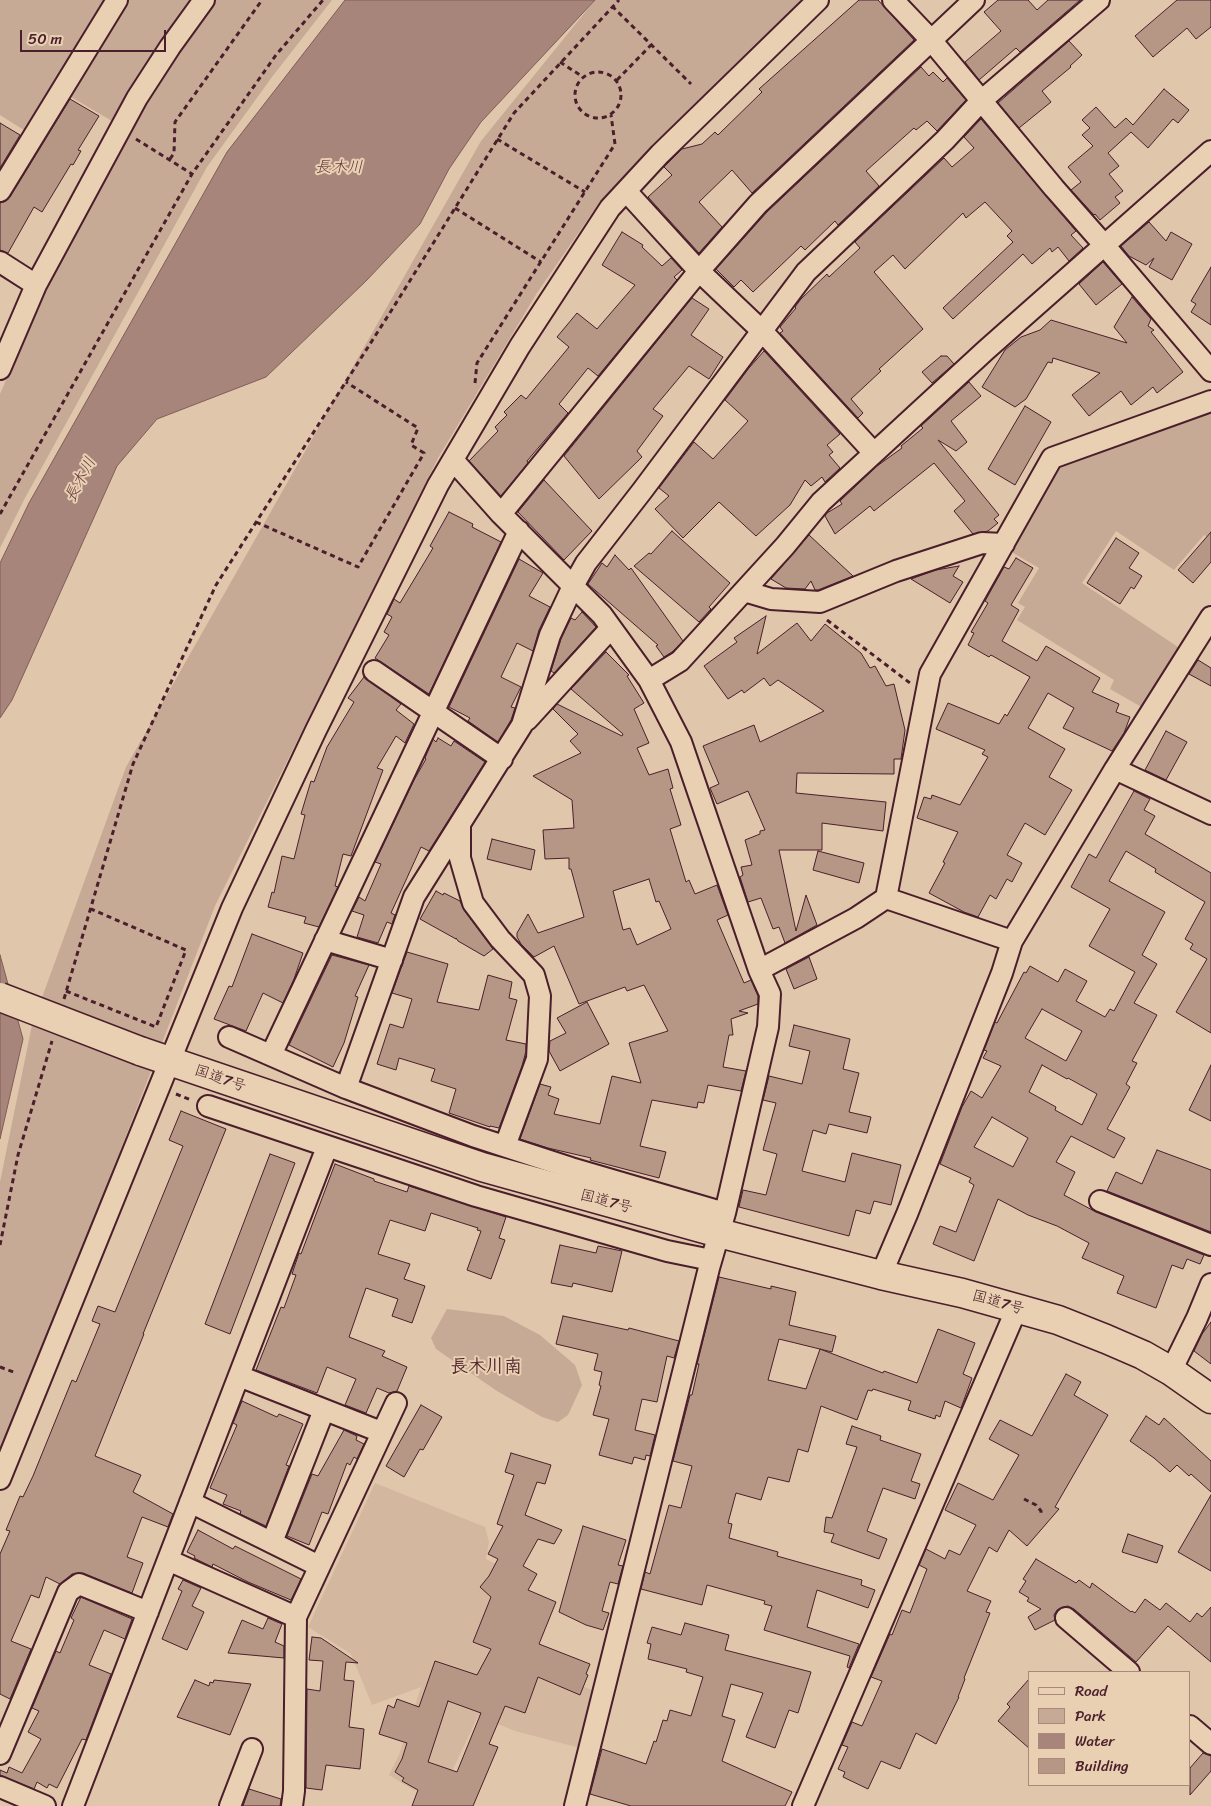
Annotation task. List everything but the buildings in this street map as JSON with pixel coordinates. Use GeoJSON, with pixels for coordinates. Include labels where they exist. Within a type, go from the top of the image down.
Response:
{"type":"FeatureCollection","features":[{"type":"Feature","properties":{"kind":"highway","name":"国道7号"},"geometry":{"type":"LineString","coordinates":[[0,997],[170,1062],[482,1167],[722,1223],[881,1276],[962,1293],[1058,1320],[1142,1355],[1171,1371],[1211,1399]]}},
{"type":"Feature","properties":{"kind":"street"},"geometry":{"type":"LineString","coordinates":[[0,191],[117,0]]}},
{"type":"Feature","properties":{"kind":"street"},"geometry":{"type":"LineString","coordinates":[[0,368],[36,285],[137,98],[170,47],[204,0]]}},
{"type":"Feature","properties":{"kind":"street"},"geometry":{"type":"LineString","coordinates":[[0,1479],[240,890],[316,730],[438,485],[536,321],[610,208],[660,154],[818,0]]}},
{"type":"Feature","properties":{"kind":"street"},"geometry":{"type":"LineString","coordinates":[[893,0],[931,40],[1054,188],[1106,246],[1211,371]]}},
{"type":"Feature","properties":{"kind":"street"},"geometry":{"type":"LineString","coordinates":[[501,514],[699,271],[758,204],[974,0]]}},
{"type":"Feature","properties":{"kind":"street"},"geometry":{"type":"LineString","coordinates":[[522,726],[550,635],[586,563],[806,272],[944,140],[981,101],[1099,0]]}},
{"type":"Feature","properties":{"kind":"street"},"geometry":{"type":"LineString","coordinates":[[649,680],[680,661],[785,546],[821,502],[986,350],[1106,246],[1211,151]]}},
{"type":"Feature","properties":{"kind":"street"},"geometry":{"type":"LineString","coordinates":[[626,191],[699,271],[762,332],[874,453]]}},
{"type":"Feature","properties":{"kind":"street"},"geometry":{"type":"LineString","coordinates":[[0,262],[36,285]]}},
{"type":"Feature","properties":{"kind":"street"},"geometry":{"type":"LineString","coordinates":[[759,970],[856,918],[886,898],[930,674],[1052,458],[1211,401]]}},
{"type":"Feature","properties":{"kind":"street"},"geometry":{"type":"LineString","coordinates":[[453,460],[501,514],[602,615],[649,680],[681,742],[759,970],[770,994],[768,1027],[722,1223],[575,1806]]}},
{"type":"Feature","properties":{"kind":"street"},"geometry":{"type":"LineString","coordinates":[[271,1055],[519,531]]}},
{"type":"Feature","properties":{"kind":"street"},"geometry":{"type":"LineString","coordinates":[[744,591],[771,598],[820,602],[896,571],[982,543],[1004,544]]}},
{"type":"Feature","properties":{"kind":"street"},"geometry":{"type":"LineString","coordinates":[[881,1276],[1002,973],[1012,940],[1115,769],[1211,617]]}},
{"type":"Feature","properties":{"kind":"street"},"geometry":{"type":"LineString","coordinates":[[346,1088],[414,897],[522,726],[611,628]]}},
{"type":"Feature","properties":{"kind":"street"},"geometry":{"type":"LineString","coordinates":[[374,671],[502,759]]}},
{"type":"Feature","properties":{"kind":"street"},"geometry":{"type":"LineString","coordinates":[[1115,769],[1211,814]]}},
{"type":"Feature","properties":{"kind":"street"},"geometry":{"type":"LineString","coordinates":[[460,825],[460,858],[474,903],[500,940],[534,975],[540,996],[537,1059],[505,1146]]}},
{"type":"Feature","properties":{"kind":"street"},"geometry":{"type":"LineString","coordinates":[[886,898],[1012,940]]}},
{"type":"Feature","properties":{"kind":"street"},"geometry":{"type":"LineString","coordinates":[[325,940],[392,960]]}},
{"type":"Feature","properties":{"kind":"street"},"geometry":{"type":"LineString","coordinates":[[229,1037],[346,1088],[722,1223]]}},
{"type":"Feature","properties":{"kind":"street"},"geometry":{"type":"LineString","coordinates":[[208,1106],[476,1196],[667,1251],[712,1260]]}},
{"type":"Feature","properties":{"kind":"street"},"geometry":{"type":"LineString","coordinates":[[74,1806],[327,1147]]}},
{"type":"Feature","properties":{"kind":"street"},"geometry":{"type":"LineString","coordinates":[[1100,1200],[1211,1245]]}},
{"type":"Feature","properties":{"kind":"street"},"geometry":{"type":"LineString","coordinates":[[1171,1371],[1211,1284]]}},
{"type":"Feature","properties":{"kind":"street"},"geometry":{"type":"LineString","coordinates":[[803,1806],[1017,1308]]}},
{"type":"Feature","properties":{"kind":"street"},"geometry":{"type":"LineString","coordinates":[[239,1376],[381,1432]]}},
{"type":"Feature","properties":{"kind":"street"},"geometry":{"type":"LineString","coordinates":[[292,1806],[294,1791],[296,1617],[396,1402]]}},
{"type":"Feature","properties":{"kind":"street"},"geometry":{"type":"LineString","coordinates":[[272,1542],[324,1410]]}},
{"type":"Feature","properties":{"kind":"street"},"geometry":{"type":"LineString","coordinates":[[190,1502],[319,1566]]}},
{"type":"Feature","properties":{"kind":"street"},"geometry":{"type":"LineString","coordinates":[[168,1560],[296,1617]]}},
{"type":"Feature","properties":{"kind":"street"},"geometry":{"type":"LineString","coordinates":[[0,1754],[68,1592],[79,1584],[148,1612]]}},
{"type":"Feature","properties":{"kind":"street"},"geometry":{"type":"LineString","coordinates":[[1066,1618],[1124,1671]]}},
{"type":"Feature","properties":{"kind":"street"},"geometry":{"type":"LineString","coordinates":[[1191,1727],[1211,1744]]}},
{"type":"Feature","properties":{"kind":"street"},"geometry":{"type":"LineString","coordinates":[[230,1806],[252,1749]]}},
{"type":"Feature","properties":{"kind":"street"},"geometry":{"type":"LineString","coordinates":[[0,1787],[46,1806]]}},
{"type":"Feature","properties":{"kind":"path"},"geometry":{"type":"LineString","coordinates":[[170,159],[174,153],[175,122],[262,0]]}},
{"type":"Feature","properties":{"kind":"path"},"geometry":{"type":"LineString","coordinates":[[0,514],[192,174],[276,55],[324,0]]}},
{"type":"Feature","properties":{"kind":"path"},"geometry":{"type":"LineString","coordinates":[[64,1000],[133,764],[216,585],[346,382],[514,113],[619,0]]}},
{"type":"Feature","properties":{"kind":"path"},"geometry":{"type":"LineString","coordinates":[[612,6],[691,84]]}},
{"type":"Feature","properties":{"kind":"path"},"geometry":{"type":"LineString","coordinates":[[617,80],[652,45]]}},
{"type":"Feature","properties":{"kind":"path"},"geometry":{"type":"LineString","coordinates":[[560,62],[584,76]]}},
{"type":"Feature","properties":{"kind":"path"},"geometry":{"type":"LineString","coordinates":[[597,71],[612,75],[617,80],[622,94],[621,102],[617,110],[611,115],[595,118],[581,111],[577,105],[575,89],[584,76],[597,71]]}},
{"type":"Feature","properties":{"kind":"path"},"geometry":{"type":"LineString","coordinates":[[474,389],[478,363],[615,144],[611,115]]}},
{"type":"Feature","properties":{"kind":"path"},"geometry":{"type":"LineString","coordinates":[[120,130],[192,174]]}},
{"type":"Feature","properties":{"kind":"path"},"geometry":{"type":"LineString","coordinates":[[497,139],[585,192]]}},
{"type":"Feature","properties":{"kind":"path"},"geometry":{"type":"LineString","coordinates":[[455,208],[541,262]]}},
{"type":"Feature","properties":{"kind":"path"},"geometry":{"type":"LineString","coordinates":[[256,522],[358,567],[424,453],[411,445],[418,428],[346,382]]}},
{"type":"Feature","properties":{"kind":"path"},"geometry":{"type":"LineString","coordinates":[[803,601],[926,696]]}},
{"type":"Feature","properties":{"kind":"path"},"geometry":{"type":"LineString","coordinates":[[66,991],[156,1027],[186,950],[91,909]]}},
{"type":"Feature","properties":{"kind":"path"},"geometry":{"type":"LineString","coordinates":[[0,1244],[18,1155],[53,1036]]}},
{"type":"Feature","properties":{"kind":"path"},"geometry":{"type":"LineString","coordinates":[[0,1367],[16,1373]]}},
{"type":"Feature","properties":{"kind":"path"},"geometry":{"type":"LineString","coordinates":[[1024,1499],[1036,1506],[1041,1511],[1041,1515]]}},
{"type":"Feature","properties":{"kind":"shaded area"},"geometry":{"type":"Polygon","coordinates":[[[375,1483],[485,1527],[489,1542],[486,1559],[528,1581],[512,1654],[594,1691],[580,1748],[515,1731],[478,1716],[447,1782],[425,1776],[415,1791],[389,1775],[399,1755],[421,1687],[372,1705],[351,1654],[308,1627],[375,1483]]]}},
{"type":"Feature","properties":{"kind":"green space"},"geometry":{"type":"Polygon","coordinates":[[[0,0],[108,0],[27,132],[0,115],[0,0]]]}},
{"type":"Feature","properties":{"kind":"green space"},"geometry":{"type":"Polygon","coordinates":[[[126,0],[199,0],[117,124],[66,94],[126,0]]]}},
{"type":"Feature","properties":{"kind":"green space"},"geometry":{"type":"Polygon","coordinates":[[[215,0],[332,0],[272,77],[207,167],[25,498],[0,548],[0,394],[63,250],[112,161],[162,78],[215,0]]]}},
{"type":"Feature","properties":{"kind":"green space"},"geometry":{"type":"Polygon","coordinates":[[[595,0],[807,0],[696,105],[597,206],[537,293],[438,458],[215,906],[0,1461],[0,1182],[32,1025],[126,767],[481,141],[595,0]]]}},
{"type":"Feature","properties":{"kind":"green space"},"geometry":{"type":"Polygon","coordinates":[[[1211,410],[1211,540],[1204,535],[1174,570],[1116,531],[1082,583],[1181,649],[1145,709],[1110,689],[1114,680],[1017,620],[1025,607],[1018,603],[1039,568],[1008,550],[1057,469],[1070,460],[1211,410]]]}},
{"type":"Feature","properties":{"kind":"green space"},"geometry":{"type":"Polygon","coordinates":[[[447,1309],[504,1316],[540,1335],[575,1365],[582,1385],[568,1415],[558,1422],[542,1417],[497,1391],[436,1349],[431,1338],[447,1309]]]}},
{"type":"Feature","properties":{"kind":"water","name":"長木川"},"geometry":{"type":"Polygon","coordinates":[[[345,0],[595,0],[481,122],[449,169],[420,224],[366,281],[266,377],[157,419],[117,466],[12,700],[0,718],[0,563],[29,503],[227,152],[345,0]]]}},
{"type":"Feature","properties":{"kind":"water"},"geometry":{"type":"Polygon","coordinates":[[[0,955],[23,1039],[0,1139],[0,955]]]}},
{"type":"Feature","properties":{"kind":"district","name":"長木川南"},"geometry":{"type":"Point","coordinates":[486,1367]}}]}
